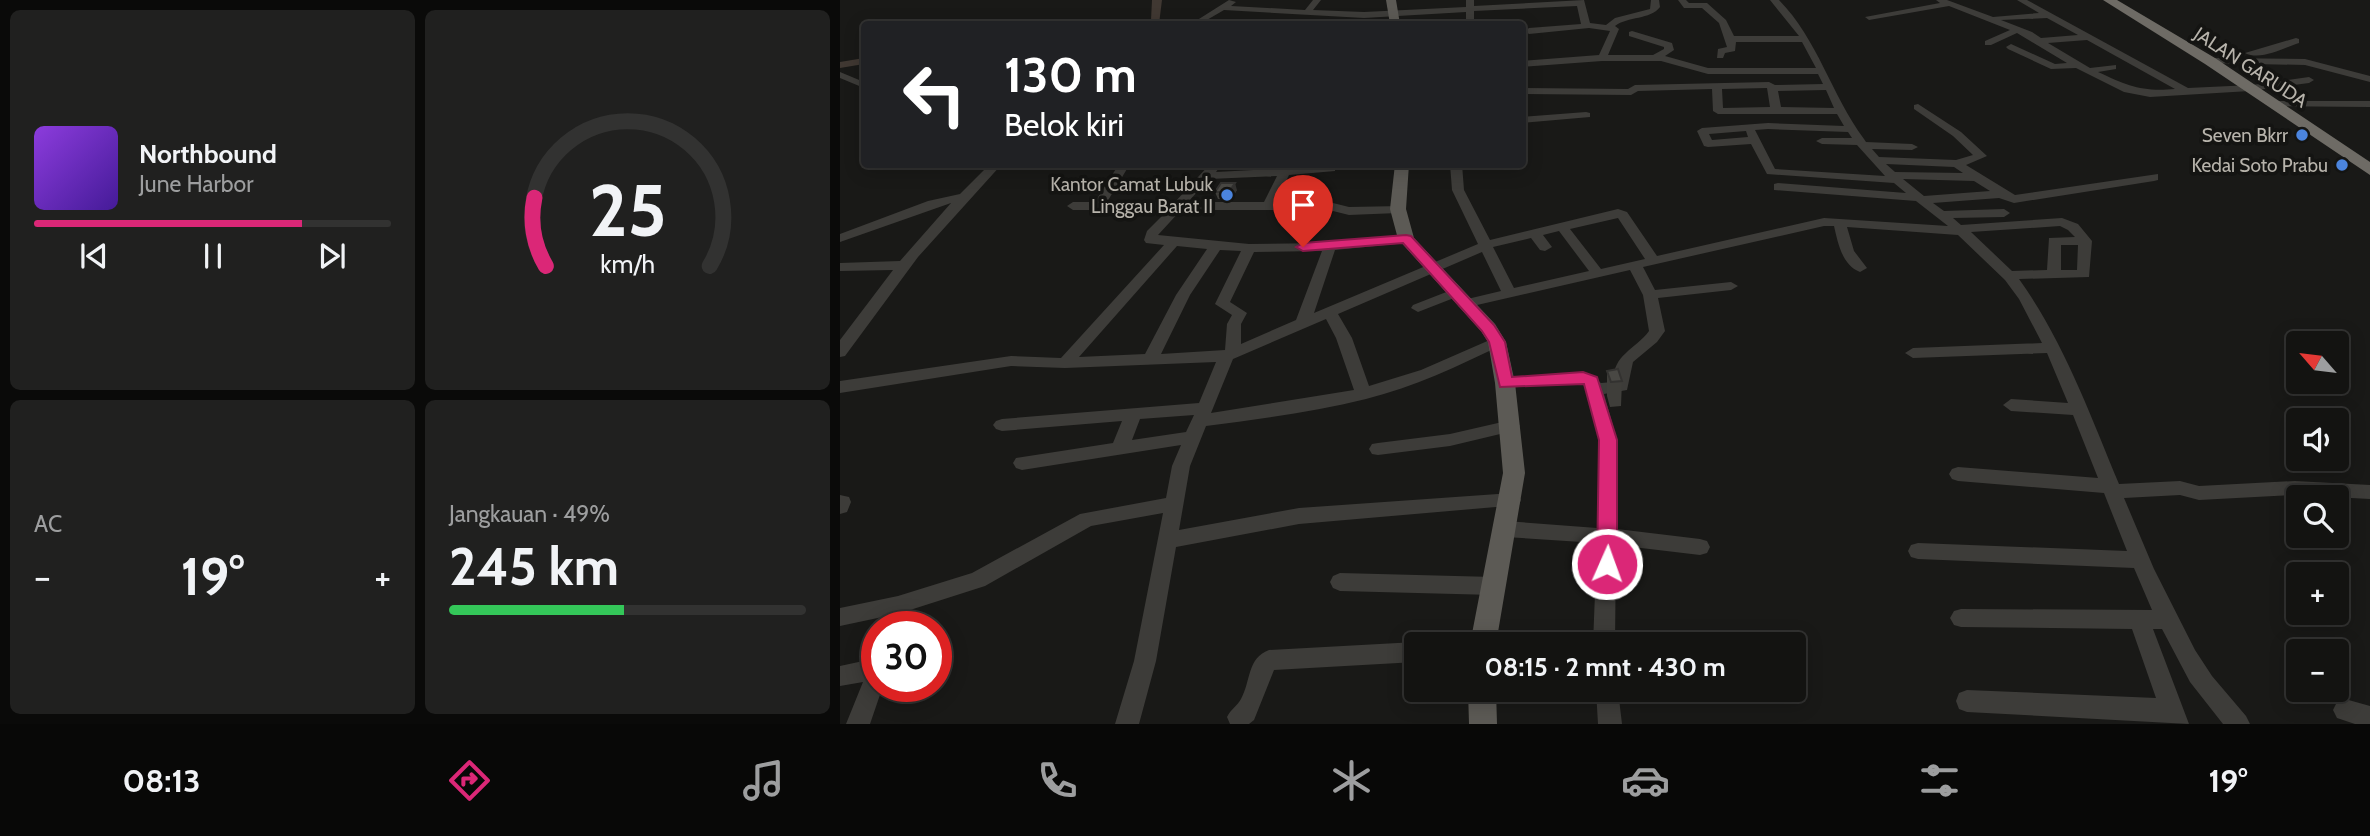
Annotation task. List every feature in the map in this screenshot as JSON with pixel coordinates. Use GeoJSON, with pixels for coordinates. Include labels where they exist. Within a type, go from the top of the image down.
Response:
{"type":"FeatureCollection","features":[{"type":"Feature","properties":{"kind":"highway","name":"JALAN GARUDA"},"geometry":{"type":"LineString","coordinates":[[2109,0],[2205,58],[2370,170]]}},
{"type":"Feature","properties":{"kind":"main road"},"geometry":{"type":"LineString","coordinates":[[1391,0],[1394,19]]}},
{"type":"Feature","properties":{"kind":"main road"},"geometry":{"type":"LineString","coordinates":[[1402,168],[1398,209],[1406,239],[1489,328],[1497,342],[1505,383],[1515,454],[1512,500],[1485,632]]}},
{"type":"Feature","properties":{"kind":"main road"},"geometry":{"type":"LineString","coordinates":[[1482,702],[1483,724]]}},
{"type":"Feature","properties":{"kind":"street"},"geometry":{"type":"LineString","coordinates":[[1200,21],[1236,0]]}},
{"type":"Feature","properties":{"kind":"street"},"geometry":{"type":"LineString","coordinates":[[1264,11],[1278,0]]}},
{"type":"Feature","properties":{"kind":"street"},"geometry":{"type":"LineString","coordinates":[[1314,15],[1317,0]]}},
{"type":"Feature","properties":{"kind":"street"},"geometry":{"type":"LineString","coordinates":[[1609,27],[1614,22],[1653,11],[1656,7],[1655,0]]}},
{"type":"Feature","properties":{"kind":"street"},"geometry":{"type":"LineString","coordinates":[[1682,0],[1687,6],[1708,4],[1723,22],[1731,39],[1732,49],[1721,51],[1720,56]]}},
{"type":"Feature","properties":{"kind":"street"},"geometry":{"type":"LineString","coordinates":[[1774,0],[1794,19],[1841,111],[1862,144],[1876,160],[2006,275],[2024,297],[2050,348],[2141,560],[2186,656],[2238,724]]}},
{"type":"Feature","properties":{"kind":"street"},"geometry":{"type":"LineString","coordinates":[[2021,0],[2186,91]]}},
{"type":"Feature","properties":{"kind":"street"},"geometry":{"type":"LineString","coordinates":[[1223,8],[1394,19],[1470,4],[1580,2],[1586,25]]}},
{"type":"Feature","properties":{"kind":"street"},"geometry":{"type":"LineString","coordinates":[[1869,17],[1945,2],[1985,22],[2020,27],[2069,26]]}},
{"type":"Feature","properties":{"kind":"street"},"geometry":{"type":"LineString","coordinates":[[1307,21],[1330,5]]}},
{"type":"Feature","properties":{"kind":"street"},"geometry":{"type":"LineString","coordinates":[[1276,21],[1291,13]]}},
{"type":"Feature","properties":{"kind":"street"},"geometry":{"type":"LineString","coordinates":[[1985,22],[2050,15]]}},
{"type":"Feature","properties":{"kind":"street"},"geometry":{"type":"LineString","coordinates":[[1529,31],[1586,25],[1609,27],[1616,30],[1602,58]]}},
{"type":"Feature","properties":{"kind":"street"},"geometry":{"type":"LineString","coordinates":[[2020,27],[2076,65],[2139,93],[2249,87],[2309,80]]}},
{"type":"Feature","properties":{"kind":"street"},"geometry":{"type":"LineString","coordinates":[[1988,43],[2020,27]]}},
{"type":"Feature","properties":{"kind":"street"},"geometry":{"type":"LineString","coordinates":[[1632,34],[1670,45],[1669,50],[1655,58]]}},
{"type":"Feature","properties":{"kind":"street"},"geometry":{"type":"LineString","coordinates":[[2040,41],[2090,37]]}},
{"type":"Feature","properties":{"kind":"street"},"geometry":{"type":"LineString","coordinates":[[1731,39],[1806,39]]}},
{"type":"Feature","properties":{"kind":"street"},"geometry":{"type":"LineString","coordinates":[[2073,39],[2096,54]]}},
{"type":"Feature","properties":{"kind":"street"},"geometry":{"type":"LineString","coordinates":[[2205,58],[2261,53],[2296,41]]}},
{"type":"Feature","properties":{"kind":"street"},"geometry":{"type":"LineString","coordinates":[[2011,47],[2054,67],[2076,65]]}},
{"type":"Feature","properties":{"kind":"street"},"geometry":{"type":"LineString","coordinates":[[2281,52],[2305,62],[2370,79]]}},
{"type":"Feature","properties":{"kind":"street"},"geometry":{"type":"LineString","coordinates":[[1526,64],[1602,58],[1655,58],[1678,61],[1694,69],[1708,71],[1820,71]]}},
{"type":"Feature","properties":{"kind":"street"},"geometry":{"type":"LineString","coordinates":[[2205,58],[2305,62]]}},
{"type":"Feature","properties":{"kind":"street"},"geometry":{"type":"LineString","coordinates":[[2088,71],[2113,67]]}},
{"type":"Feature","properties":{"kind":"street"},"geometry":{"type":"LineString","coordinates":[[840,75],[861,84]]}},
{"type":"Feature","properties":{"kind":"street"},"geometry":{"type":"LineString","coordinates":[[1532,77],[1528,91],[1601,86],[1631,92],[1634,88],[1685,92],[1717,87],[1831,91]]}},
{"type":"Feature","properties":{"kind":"street"},"geometry":{"type":"LineString","coordinates":[[1563,78],[1570,116]]}},
{"type":"Feature","properties":{"kind":"street"},"geometry":{"type":"LineString","coordinates":[[1601,86],[1603,103]]}},
{"type":"Feature","properties":{"kind":"street"},"geometry":{"type":"LineString","coordinates":[[1717,87],[1718,111],[1841,111]]}},
{"type":"Feature","properties":{"kind":"street"},"geometry":{"type":"LineString","coordinates":[[1773,88],[1776,110]]}},
{"type":"Feature","properties":{"kind":"street"},"geometry":{"type":"LineString","coordinates":[[1786,95],[1831,91]]}},
{"type":"Feature","properties":{"kind":"street"},"geometry":{"type":"LineString","coordinates":[[2274,104],[2370,104]]}},
{"type":"Feature","properties":{"kind":"street"},"geometry":{"type":"LineString","coordinates":[[1876,160],[1957,164],[1977,159],[1981,155],[1957,134],[1918,107]]}},
{"type":"Feature","properties":{"kind":"street"},"geometry":{"type":"LineString","coordinates":[[1526,120],[1586,115]]}},
{"type":"Feature","properties":{"kind":"street"},"geometry":{"type":"LineString","coordinates":[[1755,140],[1709,144],[1702,131],[1749,127],[1851,129]]}},
{"type":"Feature","properties":{"kind":"street"},"geometry":{"type":"LineString","coordinates":[[1749,127],[1769,171],[1775,173],[1975,177]]}},
{"type":"Feature","properties":{"kind":"street"},"geometry":{"type":"LineString","coordinates":[[1822,142],[1912,147]]}},
{"type":"Feature","properties":{"kind":"street"},"geometry":{"type":"LineString","coordinates":[[1957,164],[2001,194]]}},
{"type":"Feature","properties":{"kind":"street"},"geometry":{"type":"LineString","coordinates":[[840,352],[862,319],[906,265],[964,197],[993,168]]}},
{"type":"Feature","properties":{"kind":"street"},"geometry":{"type":"LineString","coordinates":[[1099,206],[1123,168]]}},
{"type":"Feature","properties":{"kind":"street"},"geometry":{"type":"LineString","coordinates":[[1213,168],[1177,205],[1151,237],[1154,242],[1250,248],[1330,247],[1406,239]]}},
{"type":"Feature","properties":{"kind":"street"},"geometry":{"type":"LineString","coordinates":[[1457,168],[1458,190],[1509,292]]}},
{"type":"Feature","properties":{"kind":"street"},"geometry":{"type":"LineString","coordinates":[[1206,176],[1331,169]]}},
{"type":"Feature","properties":{"kind":"street"},"geometry":{"type":"LineString","coordinates":[[1268,206],[1285,172]]}},
{"type":"Feature","properties":{"kind":"street"},"geometry":{"type":"LineString","coordinates":[[1778,187],[1920,199],[2001,194],[2022,199],[2154,177]]}},
{"type":"Feature","properties":{"kind":"street"},"geometry":{"type":"LineString","coordinates":[[840,238],[879,226],[938,201],[964,197]]}},
{"type":"Feature","properties":{"kind":"street"},"geometry":{"type":"LineString","coordinates":[[1073,206],[1329,206],[1349,211],[1398,209]]}},
{"type":"Feature","properties":{"kind":"street"},"geometry":{"type":"LineString","coordinates":[[1939,215],[2004,213]]}},
{"type":"Feature","properties":{"kind":"street"},"geometry":{"type":"LineString","coordinates":[[840,387],[996,363],[1150,360],[1229,354],[1486,246],[1621,214],[1653,260]]}},
{"type":"Feature","properties":{"kind":"street"},"geometry":{"type":"LineString","coordinates":[[1418,308],[1459,298],[1509,292],[1816,224],[1957,230],[2062,222],[2070,225],[2085,241],[2084,274],[2006,275]]}},
{"type":"Feature","properties":{"kind":"street"},"geometry":{"type":"LineString","coordinates":[[1839,223],[1847,252],[1860,268]]}},
{"type":"Feature","properties":{"kind":"street"},"geometry":{"type":"LineString","coordinates":[[1562,227],[1597,273]]}},
{"type":"Feature","properties":{"kind":"street"},"geometry":{"type":"LineString","coordinates":[[1534,233],[1545,247]]}},
{"type":"Feature","properties":{"kind":"street"},"geometry":{"type":"LineString","coordinates":[[2054,275],[2054,241],[2085,241]]}},
{"type":"Feature","properties":{"kind":"street"},"geometry":{"type":"LineString","coordinates":[[1065,363],[1172,244]]}},
{"type":"Feature","properties":{"kind":"street"},"geometry":{"type":"LineString","coordinates":[[1150,360],[1183,295],[1215,247]]}},
{"type":"Feature","properties":{"kind":"street"},"geometry":{"type":"LineString","coordinates":[[1303,322],[1330,247]]}},
{"type":"Feature","properties":{"kind":"street"},"geometry":{"type":"LineString","coordinates":[[1127,724],[1145,661],[1181,466],[1229,354],[1234,324],[1240,313],[1222,306],[1250,248]]}},
{"type":"Feature","properties":{"kind":"street"},"geometry":{"type":"LineString","coordinates":[[1594,390],[1621,386],[1619,369],[1624,361],[1656,334],[1650,295],[1634,264]]}},
{"type":"Feature","properties":{"kind":"street"},"geometry":{"type":"LineString","coordinates":[[840,267],[906,265]]}},
{"type":"Feature","properties":{"kind":"street"},"geometry":{"type":"LineString","coordinates":[[1650,295],[1731,286]]}},
{"type":"Feature","properties":{"kind":"street"},"geometry":{"type":"LineString","coordinates":[[1329,311],[1344,338],[1364,394]]}},
{"type":"Feature","properties":{"kind":"street"},"geometry":{"type":"LineString","coordinates":[[1022,463],[1119,450],[1198,422],[1304,407],[1364,394],[1406,382],[1497,342]]}},
{"type":"Feature","properties":{"kind":"street"},"geometry":{"type":"LineString","coordinates":[[1913,353],[2050,348]]}},
{"type":"Feature","properties":{"kind":"street"},"geometry":{"type":"LineString","coordinates":[[1505,383],[1583,377],[1591,381],[1608,440],[1604,632]]}},
{"type":"Feature","properties":{"kind":"street"},"geometry":{"type":"LineString","coordinates":[[2011,405],[2077,408]]}},
{"type":"Feature","properties":{"kind":"street"},"geometry":{"type":"LineString","coordinates":[[1002,425],[1133,415],[1198,422]]}},
{"type":"Feature","properties":{"kind":"street"},"geometry":{"type":"LineString","coordinates":[[1119,450],[1133,415]]}},
{"type":"Feature","properties":{"kind":"street"},"geometry":{"type":"LineString","coordinates":[[1378,449],[1450,440],[1511,426]]}},
{"type":"Feature","properties":{"kind":"street"},"geometry":{"type":"LineString","coordinates":[[1958,474],[2111,488],[2180,488],[2199,493],[2295,488],[2370,492]]}},
{"type":"Feature","properties":{"kind":"street"},"geometry":{"type":"LineString","coordinates":[[1169,540],[1299,516],[1512,500]]}},
{"type":"Feature","properties":{"kind":"street"},"geometry":{"type":"LineString","coordinates":[[840,617],[898,605],[978,580],[1062,530],[1100,515],[1174,504]]}},
{"type":"Feature","properties":{"kind":"street"},"geometry":{"type":"LineString","coordinates":[[1505,529],[1700,547]]}},
{"type":"Feature","properties":{"kind":"street"},"geometry":{"type":"LineString","coordinates":[[1918,551],[2021,555],[2040,552],[2141,560]]}},
{"type":"Feature","properties":{"kind":"street"},"geometry":{"type":"LineString","coordinates":[[1340,582],[1494,586]]}},
{"type":"Feature","properties":{"kind":"street"},"geometry":{"type":"LineString","coordinates":[[898,605],[901,607],[900,611]]}},
{"type":"Feature","properties":{"kind":"street"},"geometry":{"type":"LineString","coordinates":[[1961,618],[2170,620]]}},
{"type":"Feature","properties":{"kind":"street"},"geometry":{"type":"LineString","coordinates":[[1967,701],[2173,717],[2139,620]]}},
{"type":"Feature","properties":{"kind":"street"},"geometry":{"type":"LineString","coordinates":[[1239,717],[1252,702],[1264,665],[1269,660],[1404,653]]}},
{"type":"Feature","properties":{"kind":"street"},"geometry":{"type":"LineString","coordinates":[[840,676],[861,673]]}},
{"type":"Feature","properties":{"kind":"street"},"geometry":{"type":"LineString","coordinates":[[858,724],[866,702]]}},
{"type":"Feature","properties":{"kind":"street"},"geometry":{"type":"LineString","coordinates":[[1608,702],[1610,724]]}},
{"type":"Feature","properties":{"kind":"street"},"geometry":{"type":"LineString","coordinates":[[2345,710],[2370,717]]}},
{"type":"Feature","properties":{"kind":"building"},"geometry":{"type":"Polygon","coordinates":[[[1221,183],[1235,183],[1229,192],[1215,192],[1221,183]]]}},
{"type":"Feature","properties":{"kind":"building"},"geometry":{"type":"Polygon","coordinates":[[[1618,369],[1622,381],[1611,382],[1607,371],[1618,369]]]}},
{"type":"Feature","properties":{"kind":"waterway"},"geometry":{"type":"LineString","coordinates":[[1156,21],[1157,0]]}},
{"type":"Feature","properties":{"kind":"waterway"},"geometry":{"type":"LineString","coordinates":[[840,65],[861,62]]}},
{"type":"Feature","properties":{"kind":"place","name":"Seven Bkrr"},"geometry":{"type":"Point","coordinates":[2302,135]}},
{"type":"Feature","properties":{"kind":"place","name":"Kedai Soto Prabu"},"geometry":{"type":"Point","coordinates":[2342,165]}},
{"type":"Feature","properties":{"kind":"place","name":"Kantor Camat Lubuk Linggau Barat II"},"geometry":{"type":"Point","coordinates":[1227,195]}},
{"type":"Feature","properties":{"kind":"route"},"geometry":{"type":"LineString","coordinates":[[1303,247],[1406,239],[1489,328],[1497,342],[1505,383],[1583,377],[1591,381],[1608,440],[1607,564]]}}]}
